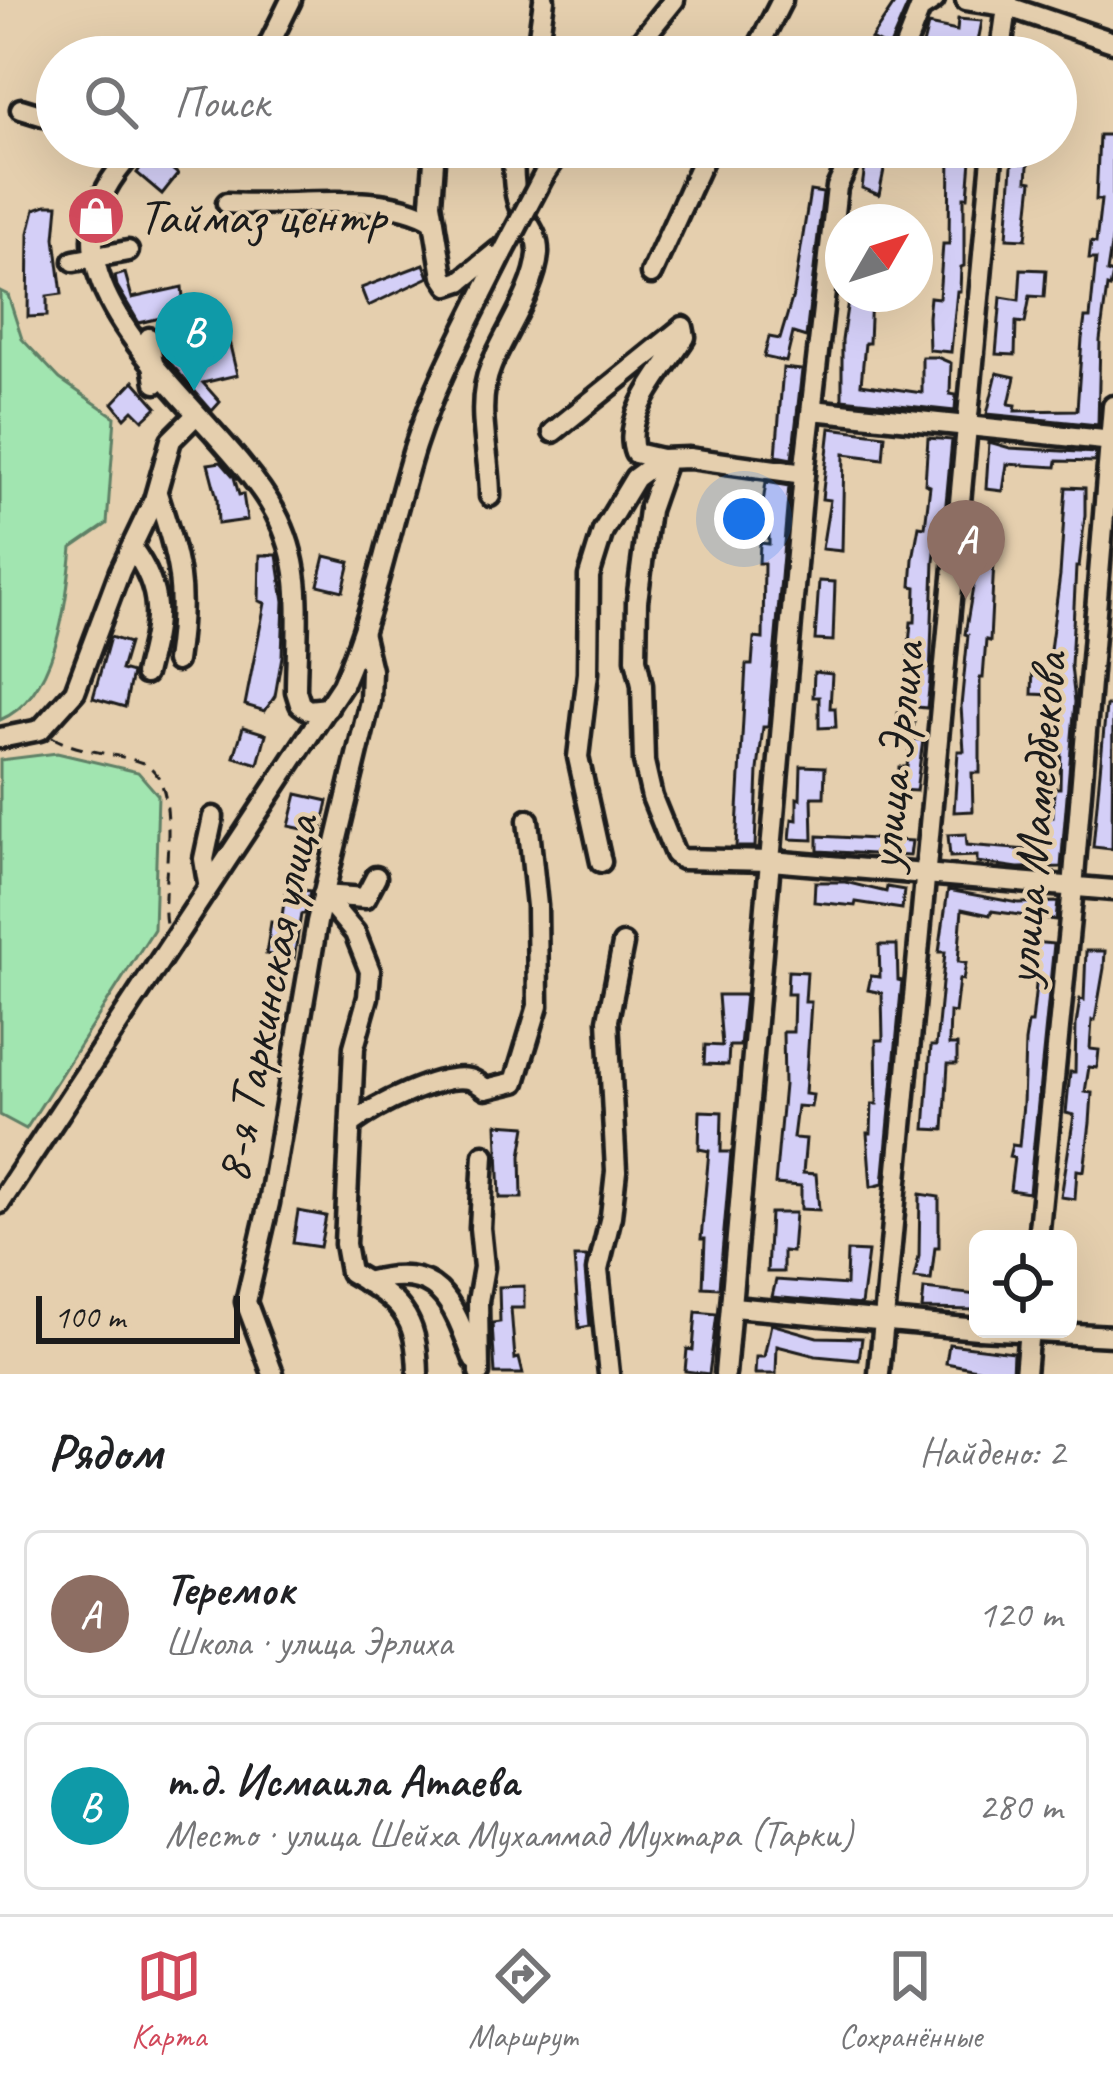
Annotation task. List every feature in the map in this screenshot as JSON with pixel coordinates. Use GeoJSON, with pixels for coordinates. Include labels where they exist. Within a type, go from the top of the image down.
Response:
{"type":"FeatureCollection","features":[{"type":"Feature","properties":{"kind":"street"},"geometry":{"type":"LineString","coordinates":[[273,36],[291,0]]}},
{"type":"Feature","properties":{"kind":"street"},"geometry":{"type":"LineString","coordinates":[[539,36],[544,0]]}},
{"type":"Feature","properties":{"kind":"street"},"geometry":{"type":"LineString","coordinates":[[645,36],[674,0]]}},
{"type":"Feature","properties":{"kind":"street"},"geometry":{"type":"LineString","coordinates":[[764,36],[782,0]]}},
{"type":"Feature","properties":{"kind":"street"},"geometry":{"type":"LineString","coordinates":[[909,36],[920,9],[934,0]]}},
{"type":"Feature","properties":{"kind":"street"},"geometry":{"type":"LineString","coordinates":[[966,0],[1007,3],[1113,42]]}},
{"type":"Feature","properties":{"kind":"street"},"geometry":{"type":"LineString","coordinates":[[1003,36],[1007,3]]}},
{"type":"Feature","properties":{"kind":"street"},"geometry":{"type":"LineString","coordinates":[[21,109],[36,114]]}},
{"type":"Feature","properties":{"kind":"street"},"geometry":{"type":"LineString","coordinates":[[78,208],[111,168]]}},
{"type":"Feature","properties":{"kind":"street"},"geometry":{"type":"LineString","coordinates":[[433,168],[431,202],[443,276],[449,285],[498,250],[503,253]]}},
{"type":"Feature","properties":{"kind":"street"},"geometry":{"type":"LineString","coordinates":[[490,496],[490,457],[482,411],[486,387],[538,254],[535,229],[519,206],[516,168]]}},
{"type":"Feature","properties":{"kind":"street"},"geometry":{"type":"LineString","coordinates":[[0,1203],[328,708],[363,636],[415,446],[441,376],[549,168]]}},
{"type":"Feature","properties":{"kind":"street"},"geometry":{"type":"LineString","coordinates":[[651,274],[700,168]]}},
{"type":"Feature","properties":{"kind":"street"},"geometry":{"type":"LineString","coordinates":[[725,1374],[805,474],[837,188],[846,168]]}},
{"type":"Feature","properties":{"kind":"street","name":"улица Эрлиха"},"geometry":{"type":"LineString","coordinates":[[879,1374],[991,168]]}},
{"type":"Feature","properties":{"kind":"street"},"geometry":{"type":"LineString","coordinates":[[227,203],[385,202],[434,221]]}},
{"type":"Feature","properties":{"kind":"street"},"geometry":{"type":"LineString","coordinates":[[79,285],[73,253],[128,251]]}},
{"type":"Feature","properties":{"kind":"street"},"geometry":{"type":"LineString","coordinates":[[99,324],[256,481],[278,516],[298,572],[296,691],[308,710],[328,708]]}},
{"type":"Feature","properties":{"kind":"street"},"geometry":{"type":"LineString","coordinates":[[554,432],[683,327],[685,337],[641,407],[632,434],[635,452],[805,474]]}},
{"type":"Feature","properties":{"kind":"street"},"geometry":{"type":"LineString","coordinates":[[149,338],[156,383]]}},
{"type":"Feature","properties":{"kind":"street","name":"улица Мамедбекова"},"geometry":{"type":"LineString","coordinates":[[1039,1230],[1113,406]]}},
{"type":"Feature","properties":{"kind":"street"},"geometry":{"type":"LineString","coordinates":[[812,410],[1111,441]]}},
{"type":"Feature","properties":{"kind":"street"},"geometry":{"type":"LineString","coordinates":[[0,738],[40,730],[75,691],[112,589],[157,493],[171,440],[193,418]]}},
{"type":"Feature","properties":{"kind":"street"},"geometry":{"type":"LineString","coordinates":[[662,459],[664,467],[649,510],[636,658],[642,685],[642,746],[652,797],[671,847],[682,859],[771,861],[1113,890]]}},
{"type":"Feature","properties":{"kind":"street"},"geometry":{"type":"LineString","coordinates":[[601,862],[578,757],[588,673],[589,576],[603,531],[635,478],[662,459]]}},
{"type":"Feature","properties":{"kind":"street"},"geometry":{"type":"LineString","coordinates":[[157,493],[179,565],[184,607],[176,661]]}},
{"type":"Feature","properties":{"kind":"street"},"geometry":{"type":"LineString","coordinates":[[132,548],[152,575],[157,603],[145,674]]}},
{"type":"Feature","properties":{"kind":"street","name":"8-я Таркинская улица"},"geometry":{"type":"LineString","coordinates":[[273,1374],[246,1302],[269,1203],[322,896],[370,701],[363,636]]}},
{"type":"Feature","properties":{"kind":"street"},"geometry":{"type":"LineString","coordinates":[[208,883],[204,859],[213,818]]}},
{"type":"Feature","properties":{"kind":"street"},"geometry":{"type":"LineString","coordinates":[[351,1124],[373,1107],[417,1088],[468,1078],[486,1089],[515,1082],[538,1006],[528,820]]}},
{"type":"Feature","properties":{"kind":"street"},"geometry":{"type":"LineString","coordinates":[[322,896],[365,898],[376,878]]}},
{"type":"Feature","properties":{"kind":"street"},"geometry":{"type":"LineString","coordinates":[[322,896],[355,933],[370,971],[354,1047],[345,1244],[350,1273],[386,1292],[416,1331],[418,1374]]}},
{"type":"Feature","properties":{"kind":"street"},"geometry":{"type":"LineString","coordinates":[[609,1374],[598,1270],[616,1171],[608,1020],[623,944]]}},
{"type":"Feature","properties":{"kind":"street"},"geometry":{"type":"LineString","coordinates":[[479,1374],[484,1154]]}},
{"type":"Feature","properties":{"kind":"street"},"geometry":{"type":"LineString","coordinates":[[366,1282],[400,1273],[437,1288],[453,1307],[479,1374]]}},
{"type":"Feature","properties":{"kind":"street"},"geometry":{"type":"LineString","coordinates":[[733,1307],[969,1328]]}},
{"type":"Feature","properties":{"kind":"street"},"geometry":{"type":"LineString","coordinates":[[1077,1334],[1113,1336]]}},
{"type":"Feature","properties":{"kind":"street"},"geometry":{"type":"LineString","coordinates":[[1025,1374],[1028,1338]]}},
{"type":"Feature","properties":{"kind":"path"},"geometry":{"type":"LineString","coordinates":[[40,730],[62,743],[123,756],[159,774],[169,842],[163,907],[170,942]]}},
{"type":"Feature","properties":{"kind":"green space"},"geometry":{"type":"Polygon","coordinates":[[[0,291],[8,295],[22,339],[60,379],[115,417],[107,524],[72,548],[62,621],[46,670],[19,708],[0,720],[0,291]]]}},
{"type":"Feature","properties":{"kind":"green space"},"geometry":{"type":"Polygon","coordinates":[[[57,753],[138,772],[158,795],[154,929],[26,1129],[0,1115],[0,760],[57,753]]]}},
{"type":"Feature","properties":{"kind":"building"},"geometry":{"type":"Polygon","coordinates":[[[897,0],[910,0],[894,36],[873,36],[897,0]]]}},
{"type":"Feature","properties":{"kind":"building"},"geometry":{"type":"Polygon","coordinates":[[[958,19],[982,21],[979,36],[925,36],[928,25],[957,31],[958,19]]]}},
{"type":"Feature","properties":{"kind":"building"},"geometry":{"type":"Polygon","coordinates":[[[1099,135],[1113,135],[1113,233],[1107,272],[1113,274],[1100,340],[1098,425],[987,414],[997,373],[1015,377],[1009,404],[1016,405],[1015,411],[1077,410],[1082,339],[1085,318],[1090,318],[1096,259],[1089,259],[1091,242],[1096,243],[1101,200],[1096,200],[1099,135]]]}},
{"type":"Feature","properties":{"kind":"building"},"geometry":{"type":"Polygon","coordinates":[[[140,168],[171,168],[178,174],[162,194],[137,173],[140,168]]]}},
{"type":"Feature","properties":{"kind":"building"},"geometry":{"type":"Polygon","coordinates":[[[865,168],[884,168],[879,195],[862,188],[865,168]]]}},
{"type":"Feature","properties":{"kind":"building"},"geometry":{"type":"Polygon","coordinates":[[[950,168],[970,168],[968,197],[964,197],[964,266],[951,352],[929,350],[928,312],[933,312],[933,297],[939,298],[943,244],[949,244],[950,168]]]}},
{"type":"Feature","properties":{"kind":"building"},"geometry":{"type":"Polygon","coordinates":[[[1012,168],[1028,168],[1027,180],[1032,181],[1026,239],[1007,238],[1012,168]]]}},
{"type":"Feature","properties":{"kind":"building"},"geometry":{"type":"Polygon","coordinates":[[[810,191],[823,193],[806,337],[793,333],[786,362],[764,357],[769,337],[780,339],[794,292],[810,191]]]}},
{"type":"Feature","properties":{"kind":"building"},"geometry":{"type":"Polygon","coordinates":[[[58,205],[55,238],[62,294],[47,296],[47,316],[28,317],[29,233],[35,209],[58,205]]]}},
{"type":"Feature","properties":{"kind":"building"},"geometry":{"type":"Polygon","coordinates":[[[424,264],[429,277],[368,306],[361,288],[424,264]]]}},
{"type":"Feature","properties":{"kind":"building"},"geometry":{"type":"Polygon","coordinates":[[[1021,269],[1046,270],[1044,297],[1030,296],[1025,323],[1016,322],[1015,355],[996,354],[1001,297],[1019,300],[1021,269]]]}},
{"type":"Feature","properties":{"kind":"building"},"geometry":{"type":"Polygon","coordinates":[[[125,273],[132,298],[182,287],[186,329],[224,320],[237,375],[203,383],[220,402],[212,411],[166,358],[160,318],[139,323],[117,286],[115,276],[125,273]]]}},
{"type":"Feature","properties":{"kind":"building"},"geometry":{"type":"Polygon","coordinates":[[[846,312],[870,312],[861,384],[922,393],[922,357],[937,357],[951,363],[955,411],[842,399],[846,312]]]}},
{"type":"Feature","properties":{"kind":"building"},"geometry":{"type":"Polygon","coordinates":[[[783,368],[802,370],[792,459],[776,456],[783,368]]]}},
{"type":"Feature","properties":{"kind":"building"},"geometry":{"type":"Polygon","coordinates":[[[134,381],[157,407],[143,420],[133,410],[125,418],[113,403],[134,381]]]}},
{"type":"Feature","properties":{"kind":"building"},"geometry":{"type":"Polygon","coordinates":[[[830,428],[885,435],[883,459],[844,454],[842,551],[822,549],[830,500],[822,499],[830,428]]]}},
{"type":"Feature","properties":{"kind":"building"},"geometry":{"type":"Polygon","coordinates":[[[928,438],[952,440],[945,514],[940,513],[934,561],[927,708],[916,707],[913,731],[896,735],[898,713],[903,713],[911,622],[915,622],[913,559],[919,526],[925,527],[930,486],[925,484],[928,438]]]}},
{"type":"Feature","properties":{"kind":"building"},"geometry":{"type":"Polygon","coordinates":[[[989,442],[1010,448],[1096,453],[1095,462],[1057,461],[1056,467],[1007,464],[1003,491],[986,489],[989,442]]]}},
{"type":"Feature","properties":{"kind":"building"},"geometry":{"type":"Polygon","coordinates":[[[221,462],[234,477],[239,495],[243,494],[247,520],[218,524],[208,464],[221,462]]]}},
{"type":"Feature","properties":{"kind":"building"},"geometry":{"type":"Polygon","coordinates":[[[766,482],[789,486],[768,727],[763,727],[758,770],[755,847],[736,847],[746,665],[752,665],[754,638],[763,639],[764,563],[759,563],[760,543],[769,544],[769,511],[762,510],[766,482]]]}},
{"type":"Feature","properties":{"kind":"building"},"geometry":{"type":"Polygon","coordinates":[[[1066,487],[1085,488],[1085,516],[1076,567],[1071,666],[1075,702],[1061,867],[1018,868],[977,862],[977,856],[950,857],[948,835],[966,834],[967,845],[1041,851],[1045,816],[1053,817],[1054,788],[1060,788],[1061,745],[1056,745],[1053,695],[1032,694],[1033,665],[1048,665],[1066,487]]]}},
{"type":"Feature","properties":{"kind":"building"},"geometry":{"type":"Polygon","coordinates":[[[982,534],[999,536],[990,641],[986,640],[980,678],[980,773],[972,773],[973,811],[954,812],[958,751],[964,751],[965,634],[982,534]]]}},
{"type":"Feature","properties":{"kind":"building"},"geometry":{"type":"Polygon","coordinates":[[[260,555],[277,555],[284,601],[282,656],[275,696],[265,711],[245,705],[265,603],[259,601],[260,555]]]}},
{"type":"Feature","properties":{"kind":"building"},"geometry":{"type":"Polygon","coordinates":[[[325,556],[350,562],[343,591],[318,585],[325,556]]]}},
{"type":"Feature","properties":{"kind":"building"},"geometry":{"type":"Polygon","coordinates":[[[819,581],[835,582],[833,641],[815,640],[819,581]]]}},
{"type":"Feature","properties":{"kind":"building"},"geometry":{"type":"Polygon","coordinates":[[[110,637],[129,643],[121,670],[132,673],[125,707],[93,698],[110,637]]]}},
{"type":"Feature","properties":{"kind":"building"},"geometry":{"type":"Polygon","coordinates":[[[814,672],[832,674],[830,708],[835,708],[836,727],[819,728],[814,672]]]}},
{"type":"Feature","properties":{"kind":"building"},"geometry":{"type":"Polygon","coordinates":[[[1106,706],[1113,706],[1112,849],[1093,847],[1106,706]]]}},
{"type":"Feature","properties":{"kind":"building"},"geometry":{"type":"Polygon","coordinates":[[[243,727],[266,734],[258,764],[234,757],[243,727]]]}},
{"type":"Feature","properties":{"kind":"building"},"geometry":{"type":"Polygon","coordinates":[[[910,739],[923,740],[916,791],[898,790],[899,767],[907,767],[910,739]]]}},
{"type":"Feature","properties":{"kind":"building"},"geometry":{"type":"Polygon","coordinates":[[[801,766],[825,767],[824,797],[812,797],[813,840],[790,839],[792,819],[797,820],[801,766]]]}},
{"type":"Feature","properties":{"kind":"building"},"geometry":{"type":"Polygon","coordinates":[[[297,794],[328,801],[321,833],[289,826],[297,794]]]}},
{"type":"Feature","properties":{"kind":"building"},"geometry":{"type":"Polygon","coordinates":[[[818,836],[912,841],[910,856],[818,851],[818,836]]]}},
{"type":"Feature","properties":{"kind":"building"},"geometry":{"type":"Polygon","coordinates":[[[815,882],[845,882],[886,892],[887,887],[904,890],[902,909],[814,902],[815,882]]]}},
{"type":"Feature","properties":{"kind":"building"},"geometry":{"type":"Polygon","coordinates":[[[286,887],[310,891],[294,959],[266,954],[271,922],[281,924],[286,887]]]}},
{"type":"Feature","properties":{"kind":"building"},"geometry":{"type":"Polygon","coordinates":[[[948,890],[1018,903],[1058,902],[1056,920],[962,909],[958,962],[966,963],[955,1013],[950,1012],[949,1045],[957,1045],[957,1064],[948,1064],[944,1130],[925,1129],[945,952],[939,952],[948,890]]]}},
{"type":"Feature","properties":{"kind":"building"},"geometry":{"type":"Polygon","coordinates":[[[1033,942],[1054,944],[1029,1193],[1010,1190],[1014,1158],[1009,1157],[1012,1145],[1019,1146],[1025,1042],[1036,985],[1033,942]]]}},
{"type":"Feature","properties":{"kind":"building"},"geometry":{"type":"Polygon","coordinates":[[[879,945],[897,945],[898,980],[902,981],[883,1184],[871,1187],[867,1133],[871,1133],[872,1104],[877,1104],[876,1040],[883,1040],[882,993],[868,990],[871,976],[880,977],[879,945]]]}},
{"type":"Feature","properties":{"kind":"building"},"geometry":{"type":"Polygon","coordinates":[[[1086,951],[1105,951],[1090,1049],[1099,1050],[1097,1068],[1089,1067],[1085,1092],[1092,1093],[1090,1123],[1084,1171],[1077,1170],[1075,1199],[1061,1197],[1074,1115],[1066,1113],[1070,1072],[1075,1072],[1080,999],[1084,1000],[1086,951]]]}},
{"type":"Feature","properties":{"kind":"building"},"geometry":{"type":"Polygon","coordinates":[[[788,971],[807,972],[805,1002],[811,1002],[805,1094],[813,1095],[811,1107],[797,1106],[793,1138],[806,1139],[803,1173],[816,1174],[819,1210],[801,1209],[801,1186],[775,1184],[784,1085],[783,1032],[793,1032],[794,994],[787,994],[788,971]]]}},
{"type":"Feature","properties":{"kind":"building"},"geometry":{"type":"Polygon","coordinates":[[[718,995],[745,995],[740,1046],[729,1046],[728,1065],[704,1064],[705,1045],[722,1046],[718,995]]]}},
{"type":"Feature","properties":{"kind":"building"},"geometry":{"type":"Polygon","coordinates":[[[700,1111],[722,1112],[721,1152],[731,1152],[719,1288],[703,1287],[705,1239],[701,1239],[709,1151],[699,1149],[700,1111]]]}},
{"type":"Feature","properties":{"kind":"building"},"geometry":{"type":"Polygon","coordinates":[[[497,1124],[526,1126],[522,1198],[500,1198],[497,1124]]]}},
{"type":"Feature","properties":{"kind":"building"},"geometry":{"type":"Polygon","coordinates":[[[920,1194],[939,1197],[939,1247],[935,1247],[931,1280],[914,1278],[920,1194]]]}},
{"type":"Feature","properties":{"kind":"building"},"geometry":{"type":"Polygon","coordinates":[[[298,1211],[326,1216],[320,1247],[293,1243],[298,1211]]]}},
{"type":"Feature","properties":{"kind":"building"},"geometry":{"type":"Polygon","coordinates":[[[770,1213],[795,1213],[792,1252],[783,1251],[783,1272],[767,1272],[770,1213]]]}},
{"type":"Feature","properties":{"kind":"building"},"geometry":{"type":"Polygon","coordinates":[[[847,1251],[868,1252],[861,1305],[772,1297],[776,1280],[846,1285],[847,1251]]]}},
{"type":"Feature","properties":{"kind":"building"},"geometry":{"type":"Polygon","coordinates":[[[574,1257],[587,1257],[590,1326],[579,1328],[574,1257]]]}},
{"type":"Feature","properties":{"kind":"building"},"geometry":{"type":"Polygon","coordinates":[[[524,1286],[524,1308],[511,1308],[515,1359],[519,1358],[523,1374],[495,1374],[492,1323],[500,1322],[499,1287],[524,1286]]]}},
{"type":"Feature","properties":{"kind":"building"},"geometry":{"type":"Polygon","coordinates":[[[924,1289],[969,1294],[969,1310],[922,1309],[924,1289]]]}},
{"type":"Feature","properties":{"kind":"building"},"geometry":{"type":"Polygon","coordinates":[[[696,1312],[717,1314],[709,1374],[685,1371],[687,1349],[693,1350],[696,1312]]]}},
{"type":"Feature","properties":{"kind":"building"},"geometry":{"type":"Polygon","coordinates":[[[771,1324],[817,1337],[862,1338],[859,1360],[777,1346],[776,1374],[755,1374],[756,1357],[764,1357],[771,1324]]]}},
{"type":"Feature","properties":{"kind":"building"},"geometry":{"type":"Polygon","coordinates":[[[949,1344],[1013,1352],[1012,1374],[986,1374],[946,1363],[949,1344]]]}},
{"type":"Feature","properties":{"kind":"place","name":"Таймаз центр"},"geometry":{"type":"Point","coordinates":[96,216]}},
{"type":"Feature","properties":{"kind":"place","name":"т.д. Исмаила Атаева"},"geometry":{"type":"Point","coordinates":[194,391]}},
{"type":"Feature","properties":{"kind":"place","name":"Теремок"},"geometry":{"type":"Point","coordinates":[966,599]}}]}
